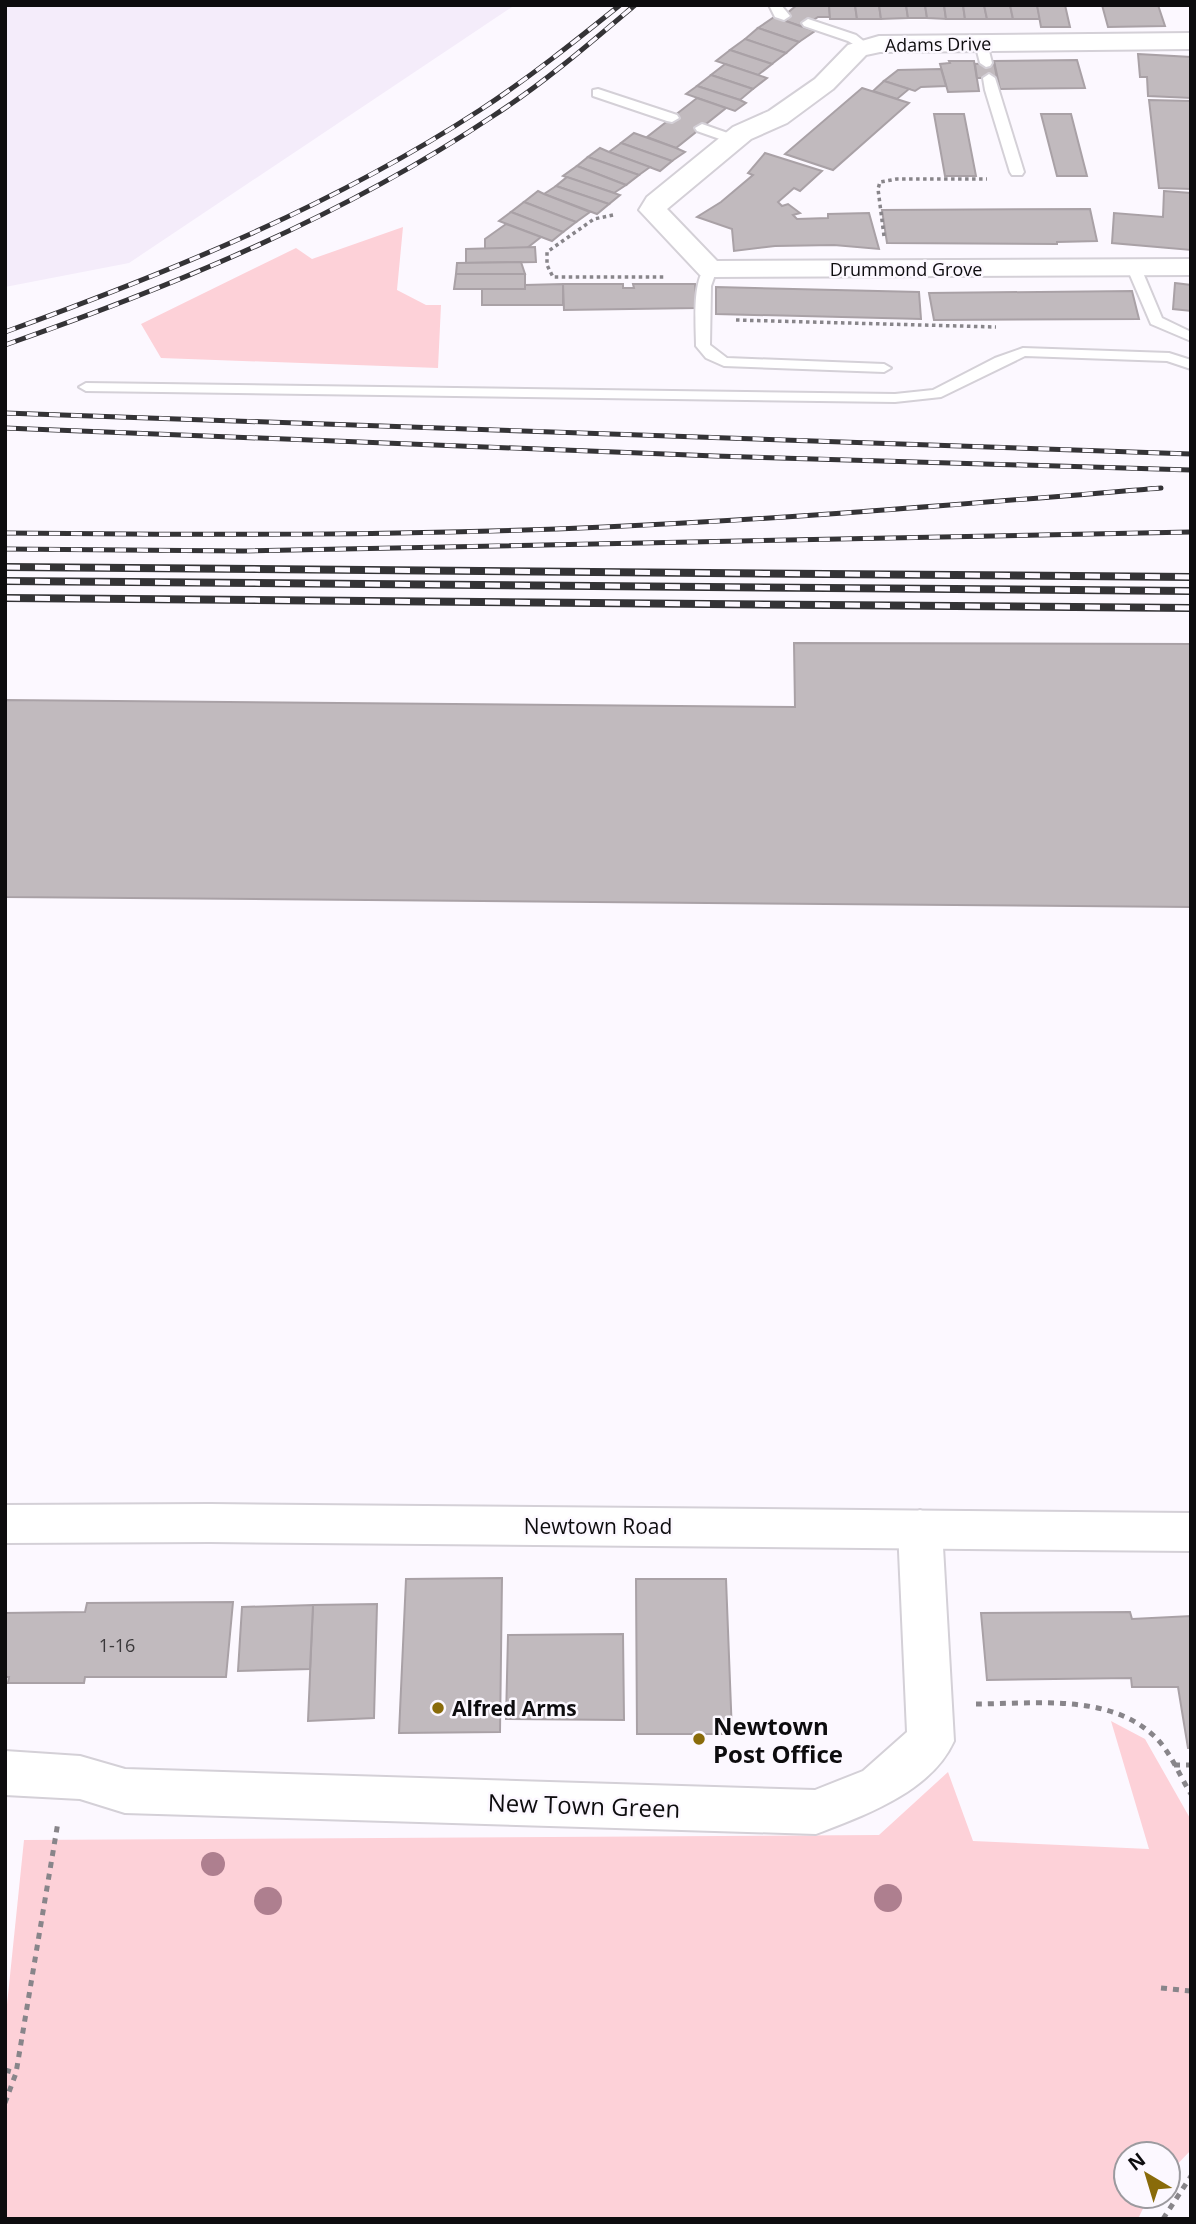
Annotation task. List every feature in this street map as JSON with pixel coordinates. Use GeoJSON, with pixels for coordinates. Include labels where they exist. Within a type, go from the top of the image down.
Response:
{"type":"FeatureCollection","features":[{"type":"Feature","properties":{"kind":"street","name":"Adams Drive"},"geometry":{"type":"LineString","coordinates":[[655,207],[742,133],[778,117],[824,84],[857,50],[865,47],[879,44],[983,53],[1191,41]]}},
{"type":"Feature","properties":{"kind":"street"},"geometry":{"type":"LineString","coordinates":[[655,207],[710,269]]}},
{"type":"Feature","properties":{"kind":"street","name":"Drummond Grove"},"geometry":{"type":"LineString","coordinates":[[710,269],[1191,267]]}},
{"type":"Feature","properties":{"kind":"street","name":"Newtown Road"},"geometry":{"type":"LineString","coordinates":[[5,1524],[210,1522],[1191,1532]]}},
{"type":"Feature","properties":{"kind":"street","name":"New Town Green"},"geometry":{"type":"LineString","coordinates":[[5,1773],[66,1773],[100,1780],[125,1791],[816,1812],[880,1786],[931,1741],[920,1529]]}},
{"type":"Feature","properties":{"kind":"lane"},"geometry":{"type":"LineString","coordinates":[[808,23],[852,38],[865,47]]}},
{"type":"Feature","properties":{"kind":"lane"},"geometry":{"type":"LineString","coordinates":[[989,78],[996,114],[1002,121],[1017,172]]}},
{"type":"Feature","properties":{"kind":"lane"},"geometry":{"type":"LineString","coordinates":[[598,93],[672,118]]}},
{"type":"Feature","properties":{"kind":"lane"},"geometry":{"type":"LineString","coordinates":[[702,128],[734,140]]}},
{"type":"Feature","properties":{"kind":"lane"},"geometry":{"type":"LineString","coordinates":[[1135,268],[1156,321],[1191,337]]}},
{"type":"Feature","properties":{"kind":"lane"},"geometry":{"type":"LineString","coordinates":[[710,269],[704,286],[702,346],[711,355],[724,362],[884,368]]}},
{"type":"Feature","properties":{"kind":"lane"},"geometry":{"type":"LineString","coordinates":[[86,387],[895,398],[936,394],[1023,352],[1169,356],[1191,365]]}},
{"type":"Feature","properties":{"kind":"path"},"geometry":{"type":"LineString","coordinates":[[888,269],[878,189],[880,182],[897,178],[988,179]]}},
{"type":"Feature","properties":{"kind":"path"},"geometry":{"type":"LineString","coordinates":[[655,207],[594,219],[547,252],[547,265],[553,277],[688,276],[710,269]]}},
{"type":"Feature","properties":{"kind":"path"},"geometry":{"type":"LineString","coordinates":[[704,319],[1003,327]]}},
{"type":"Feature","properties":{"kind":"path"},"geometry":{"type":"LineString","coordinates":[[929,1703],[1093,1705],[1133,1718],[1154,1736],[1191,1794]]}},
{"type":"Feature","properties":{"kind":"path"},"geometry":{"type":"LineString","coordinates":[[1173,1765],[1191,1765]]}},
{"type":"Feature","properties":{"kind":"path"},"geometry":{"type":"LineString","coordinates":[[5,2103],[16,2073],[66,1773]]}},
{"type":"Feature","properties":{"kind":"path"},"geometry":{"type":"LineString","coordinates":[[1161,1988],[1191,1991]]}},
{"type":"Feature","properties":{"kind":"path"},"geometry":{"type":"LineString","coordinates":[[5,2070],[16,2073]]}},
{"type":"Feature","properties":{"kind":"path"},"geometry":{"type":"LineString","coordinates":[[1163,2219],[1191,2176]]}},
{"type":"Feature","properties":{"kind":"shaded area"},"geometry":{"type":"Polygon","coordinates":[[[5,5],[515,5],[129,263],[5,287],[5,5]]]}},
{"type":"Feature","properties":{"kind":"shaded area"},"geometry":{"type":"Polygon","coordinates":[[[403,227],[397,290],[426,305],[441,305],[438,368],[161,358],[141,324],[296,248],[312,259],[403,227]]]}},
{"type":"Feature","properties":{"kind":"shaded area"},"geometry":{"type":"Polygon","coordinates":[[[1111,1721],[1145,1739],[1191,1820],[1191,2150],[1182,2159],[1182,2140],[1112,2140],[1112,2210],[1142,2210],[1138,2219],[5,2219],[5,2024],[24,1840],[879,1835],[948,1772],[973,1841],[1149,1849],[1111,1721]]]}},
{"type":"Feature","properties":{"kind":"building"},"geometry":{"type":"Polygon","coordinates":[[[797,5],[829,5],[830,17],[818,17],[803,27],[780,19],[797,5]]]}},
{"type":"Feature","properties":{"kind":"building"},"geometry":{"type":"Polygon","coordinates":[[[829,5],[855,5],[857,19],[830,19],[829,5]]]}},
{"type":"Feature","properties":{"kind":"building"},"geometry":{"type":"Polygon","coordinates":[[[855,5],[879,5],[881,19],[857,19],[855,5]]]}},
{"type":"Feature","properties":{"kind":"building"},"geometry":{"type":"Polygon","coordinates":[[[879,5],[906,5],[908,18],[881,19],[879,5]]]}},
{"type":"Feature","properties":{"kind":"building"},"geometry":{"type":"Polygon","coordinates":[[[906,5],[925,5],[927,18],[908,18],[906,5]]]}},
{"type":"Feature","properties":{"kind":"building"},"geometry":{"type":"Polygon","coordinates":[[[925,5],[944,5],[946,19],[927,18],[925,5]]]}},
{"type":"Feature","properties":{"kind":"building"},"geometry":{"type":"Polygon","coordinates":[[[944,5],[963,5],[965,19],[946,19],[944,5]]]}},
{"type":"Feature","properties":{"kind":"building"},"geometry":{"type":"Polygon","coordinates":[[[963,5],[984,5],[987,19],[965,19],[963,5]]]}},
{"type":"Feature","properties":{"kind":"building"},"geometry":{"type":"Polygon","coordinates":[[[984,5],[1010,5],[1013,19],[987,19],[984,5]]]}},
{"type":"Feature","properties":{"kind":"building"},"geometry":{"type":"Polygon","coordinates":[[[1010,5],[1037,5],[1040,19],[1013,19],[1010,5]]]}},
{"type":"Feature","properties":{"kind":"building"},"geometry":{"type":"Polygon","coordinates":[[[1037,5],[1065,5],[1070,27],[1041,27],[1037,5]]]}},
{"type":"Feature","properties":{"kind":"building"},"geometry":{"type":"Polygon","coordinates":[[[1102,5],[1158,5],[1165,26],[1108,27],[1102,5]]]}},
{"type":"Feature","properties":{"kind":"building"},"geometry":{"type":"Polygon","coordinates":[[[774,17],[815,31],[799,42],[758,28],[774,17]]]}},
{"type":"Feature","properties":{"kind":"building"},"geometry":{"type":"Polygon","coordinates":[[[758,28],[799,42],[786,53],[745,39],[758,28]]]}},
{"type":"Feature","properties":{"kind":"building"},"geometry":{"type":"Polygon","coordinates":[[[745,39],[786,53],[772,64],[730,50],[745,39]]]}},
{"type":"Feature","properties":{"kind":"building"},"geometry":{"type":"Polygon","coordinates":[[[730,50],[772,64],[758,75],[716,61],[730,50]]]}},
{"type":"Feature","properties":{"kind":"building"},"geometry":{"type":"Polygon","coordinates":[[[1138,54],[1191,57],[1191,98],[1148,96],[1147,77],[1140,77],[1138,54]]]}},
{"type":"Feature","properties":{"kind":"building"},"geometry":{"type":"Polygon","coordinates":[[[1077,60],[1085,88],[1000,89],[994,61],[1077,60]]]}},
{"type":"Feature","properties":{"kind":"building"},"geometry":{"type":"Polygon","coordinates":[[[949,61],[974,61],[979,91],[948,92],[940,64],[950,63],[949,61]]]}},
{"type":"Feature","properties":{"kind":"building"},"geometry":{"type":"Polygon","coordinates":[[[994,63],[997,78],[977,78],[975,64],[994,63]]]}},
{"type":"Feature","properties":{"kind":"building"},"geometry":{"type":"Polygon","coordinates":[[[725,64],[767,78],[753,89],[711,75],[725,64]]]}},
{"type":"Feature","properties":{"kind":"building"},"geometry":{"type":"Polygon","coordinates":[[[941,69],[946,86],[921,87],[915,91],[884,81],[898,70],[941,69]]]}},
{"type":"Feature","properties":{"kind":"building"},"geometry":{"type":"Polygon","coordinates":[[[711,75],[753,89],[740,100],[697,86],[711,75]]]}},
{"type":"Feature","properties":{"kind":"building"},"geometry":{"type":"Polygon","coordinates":[[[884,81],[909,89],[897,99],[873,91],[884,81]]]}},
{"type":"Feature","properties":{"kind":"building"},"geometry":{"type":"Polygon","coordinates":[[[697,86],[746,103],[735,111],[686,94],[697,86]]]}},
{"type":"Feature","properties":{"kind":"building"},"geometry":{"type":"Polygon","coordinates":[[[862,88],[909,103],[833,170],[785,154],[862,88]]]}},
{"type":"Feature","properties":{"kind":"building"},"geometry":{"type":"Polygon","coordinates":[[[697,98],[726,108],[676,148],[647,137],[697,98]]]}},
{"type":"Feature","properties":{"kind":"building"},"geometry":{"type":"Polygon","coordinates":[[[1149,100],[1191,101],[1191,189],[1159,188],[1149,100]]]}},
{"type":"Feature","properties":{"kind":"building"},"geometry":{"type":"Polygon","coordinates":[[[934,114],[964,114],[976,176],[945,176],[934,114]]]}},
{"type":"Feature","properties":{"kind":"building"},"geometry":{"type":"Polygon","coordinates":[[[1041,114],[1071,114],[1087,176],[1057,176],[1041,114]]]}},
{"type":"Feature","properties":{"kind":"building"},"geometry":{"type":"Polygon","coordinates":[[[634,133],[685,152],[672,161],[621,143],[634,133]]]}},
{"type":"Feature","properties":{"kind":"building"},"geometry":{"type":"Polygon","coordinates":[[[621,143],[672,161],[660,171],[609,152],[621,143]]]}},
{"type":"Feature","properties":{"kind":"building"},"geometry":{"type":"Polygon","coordinates":[[[600,148],[650,167],[639,175],[588,157],[600,148]]]}},
{"type":"Feature","properties":{"kind":"building"},"geometry":{"type":"Polygon","coordinates":[[[765,153],[822,171],[800,191],[794,188],[778,202],[782,206],[788,204],[800,213],[793,215],[797,219],[828,218],[828,214],[869,213],[879,249],[834,245],[775,246],[734,251],[732,229],[697,217],[721,202],[753,175],[748,173],[765,153]]]}},
{"type":"Feature","properties":{"kind":"building"},"geometry":{"type":"Polygon","coordinates":[[[588,157],[639,175],[626,185],[577,166],[588,157]]]}},
{"type":"Feature","properties":{"kind":"building"},"geometry":{"type":"Polygon","coordinates":[[[577,166],[626,185],[614,193],[563,176],[577,166]]]}},
{"type":"Feature","properties":{"kind":"building"},"geometry":{"type":"Polygon","coordinates":[[[567,177],[620,195],[609,204],[556,186],[567,177]]]}},
{"type":"Feature","properties":{"kind":"building"},"geometry":{"type":"Polygon","coordinates":[[[556,186],[609,204],[597,214],[544,194],[556,186]]]}},
{"type":"Feature","properties":{"kind":"building"},"geometry":{"type":"Polygon","coordinates":[[[538,191],[590,212],[576,222],[524,202],[538,191]]]}},
{"type":"Feature","properties":{"kind":"building"},"geometry":{"type":"Polygon","coordinates":[[[1164,191],[1191,193],[1191,250],[1112,243],[1114,213],[1163,217],[1164,191]]]}},
{"type":"Feature","properties":{"kind":"building"},"geometry":{"type":"Polygon","coordinates":[[[524,202],[576,222],[563,232],[511,212],[524,202]]]}},
{"type":"Feature","properties":{"kind":"building"},"geometry":{"type":"Polygon","coordinates":[[[1090,209],[1097,241],[1057,244],[887,243],[882,210],[1090,209]]]}},
{"type":"Feature","properties":{"kind":"building"},"geometry":{"type":"Polygon","coordinates":[[[511,212],[563,232],[552,241],[499,221],[511,212]]]}},
{"type":"Feature","properties":{"kind":"building"},"geometry":{"type":"Polygon","coordinates":[[[506,224],[541,237],[527,248],[485,249],[485,239],[506,224]]]}},
{"type":"Feature","properties":{"kind":"building"},"geometry":{"type":"Polygon","coordinates":[[[535,247],[536,262],[466,263],[466,249],[535,247]]]}},
{"type":"Feature","properties":{"kind":"building"},"geometry":{"type":"Polygon","coordinates":[[[521,262],[525,274],[456,274],[457,263],[521,262]]]}},
{"type":"Feature","properties":{"kind":"building"},"geometry":{"type":"Polygon","coordinates":[[[456,274],[525,274],[525,289],[454,289],[456,274]]]}},
{"type":"Feature","properties":{"kind":"building"},"geometry":{"type":"Polygon","coordinates":[[[1175,283],[1191,285],[1191,311],[1173,309],[1175,283]]]}},
{"type":"Feature","properties":{"kind":"building"},"geometry":{"type":"Polygon","coordinates":[[[563,284],[623,284],[623,288],[634,288],[633,284],[695,284],[697,308],[564,310],[563,284]]]}},
{"type":"Feature","properties":{"kind":"building"},"geometry":{"type":"Polygon","coordinates":[[[563,284],[563,305],[482,305],[482,289],[525,289],[525,285],[563,284]]]}},
{"type":"Feature","properties":{"kind":"building"},"geometry":{"type":"Polygon","coordinates":[[[716,287],[919,292],[921,319],[716,314],[716,287]]]}},
{"type":"Feature","properties":{"kind":"building"},"geometry":{"type":"Polygon","coordinates":[[[1132,291],[1139,319],[934,320],[929,293],[1132,291]]]}},
{"type":"Feature","properties":{"kind":"building"},"geometry":{"type":"Polygon","coordinates":[[[794,643],[1191,644],[1191,907],[5,897],[5,700],[795,707],[794,643]]]}},
{"type":"Feature","properties":{"kind":"building"},"geometry":{"type":"Polygon","coordinates":[[[502,1578],[500,1732],[399,1733],[406,1579],[502,1578]]]}},
{"type":"Feature","properties":{"kind":"building"},"geometry":{"type":"Polygon","coordinates":[[[636,1579],[726,1579],[732,1734],[637,1734],[636,1579]]]}},
{"type":"Feature","properties":{"kind":"building"},"geometry":{"type":"Polygon","coordinates":[[[233,1602],[226,1677],[85,1677],[84,1683],[8,1683],[9,1677],[5,1677],[5,1613],[85,1612],[87,1603],[233,1602]]]}},
{"type":"Feature","properties":{"kind":"building"},"geometry":{"type":"Polygon","coordinates":[[[377,1604],[374,1718],[308,1721],[313,1605],[377,1604]]]}},
{"type":"Feature","properties":{"kind":"building"},"geometry":{"type":"Polygon","coordinates":[[[313,1605],[310,1669],[238,1671],[242,1607],[313,1605]]]}},
{"type":"Feature","properties":{"kind":"building"},"geometry":{"type":"Polygon","coordinates":[[[1130,1612],[1132,1619],[1191,1616],[1191,1748],[1188,1748],[1178,1687],[1132,1687],[1131,1678],[987,1680],[981,1613],[1130,1612]]]}},
{"type":"Feature","properties":{"kind":"building"},"geometry":{"type":"Polygon","coordinates":[[[623,1634],[624,1720],[506,1719],[508,1635],[623,1634]]]}},
{"type":"Feature","properties":{"kind":"railway"},"geometry":{"type":"LineString","coordinates":[[5,332],[189,261],[309,207],[367,177],[498,98],[620,5]]}},
{"type":"Feature","properties":{"kind":"railway"},"geometry":{"type":"LineString","coordinates":[[5,345],[195,273],[377,186],[512,103],[566,63],[635,5]]}},
{"type":"Feature","properties":{"kind":"railway"},"geometry":{"type":"LineString","coordinates":[[5,413],[1191,454]]}},
{"type":"Feature","properties":{"kind":"railway"},"geometry":{"type":"LineString","coordinates":[[5,428],[715,456],[1191,470]]}},
{"type":"Feature","properties":{"kind":"railway"},"geometry":{"type":"LineString","coordinates":[[5,533],[304,534],[529,530],[813,515],[1161,488]]}},
{"type":"Feature","properties":{"kind":"railway"},"geometry":{"type":"LineString","coordinates":[[5,549],[243,551],[1191,532]]}},
{"type":"Feature","properties":{"kind":"railway"},"geometry":{"type":"LineString","coordinates":[[5,567],[1191,577]]}},
{"type":"Feature","properties":{"kind":"railway"},"geometry":{"type":"LineString","coordinates":[[5,581],[1191,591]]}},
{"type":"Feature","properties":{"kind":"railway"},"geometry":{"type":"LineString","coordinates":[[5,598],[1191,608]]}},
{"type":"Feature","properties":{"kind":"place","name":"Alfred Arms"},"geometry":{"type":"Point","coordinates":[438,1708]}},
{"type":"Feature","properties":{"kind":"place","name":"Newtown Post Office"},"geometry":{"type":"Point","coordinates":[699,1739]}}]}
